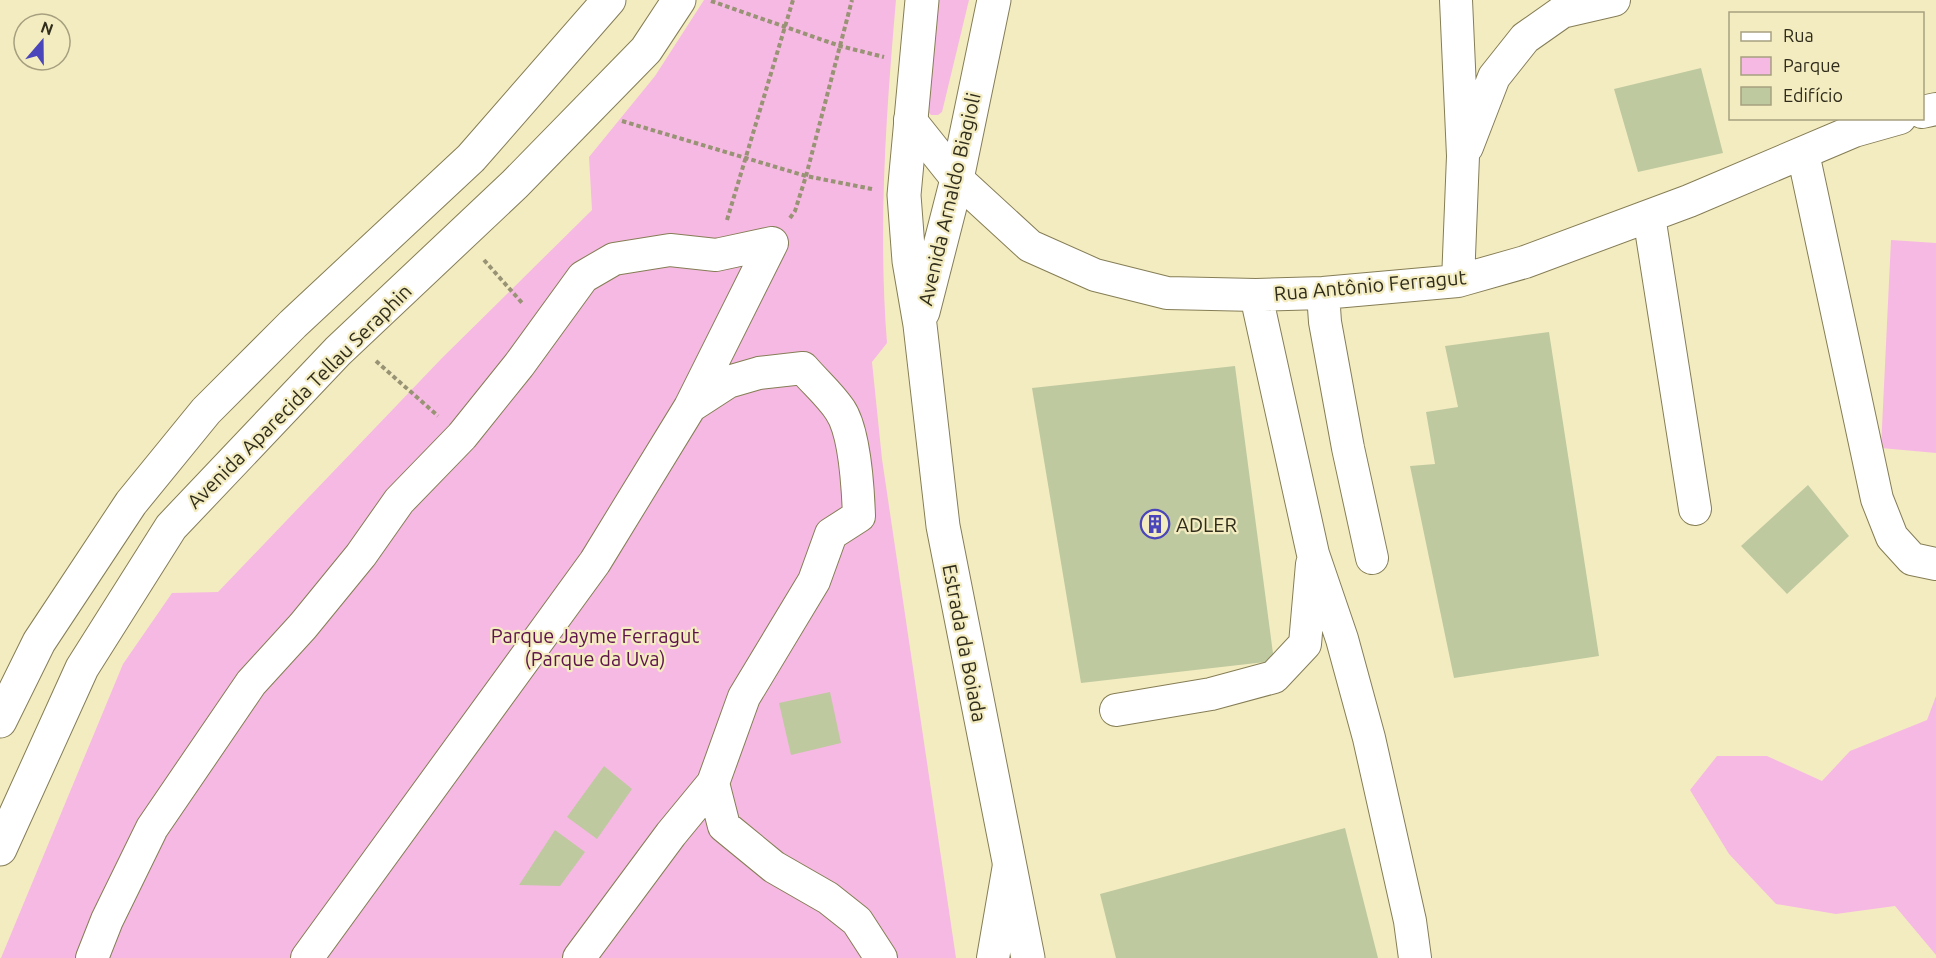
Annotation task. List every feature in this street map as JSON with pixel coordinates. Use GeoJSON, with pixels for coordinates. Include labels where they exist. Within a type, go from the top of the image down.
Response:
{"type":"FeatureCollection","features":[{"type":"Feature","properties":{"kind":"main road"},"geometry":{"type":"LineString","coordinates":[[0,722],[39,642],[124,513],[206,411],[293,324],[471,158],[609,0]]}},
{"type":"Feature","properties":{"kind":"main road","name":"Avenida Aparecida Tellau Seraphin"},"geometry":{"type":"LineString","coordinates":[[0,849],[82,668],[171,526],[351,338],[515,184],[646,50],[679,0]]}},
{"type":"Feature","properties":{"kind":"main road","name":"Avenida Arnaldo Biagioli"},"geometry":{"type":"LineString","coordinates":[[920,325],[909,261],[904,195],[922,0]]}},
{"type":"Feature","properties":{"kind":"main road","name":"Avenida Arnaldo Biagioli"},"geometry":{"type":"LineString","coordinates":[[920,325],[957,179],[994,0]]}},
{"type":"Feature","properties":{"kind":"main road","name":"Estrada da Boiada"},"geometry":{"type":"LineString","coordinates":[[920,325],[943,526],[1028,958]]}},
{"type":"Feature","properties":{"kind":"street"},"geometry":{"type":"LineString","coordinates":[[1455,0],[1463,156],[1458,281]]}},
{"type":"Feature","properties":{"kind":"street"},"geometry":{"type":"LineString","coordinates":[[1463,156],[1494,77],[1525,38],[1562,12],[1614,0]]}},
{"type":"Feature","properties":{"kind":"street","name":"Rua Antônio Ferragut"},"geometry":{"type":"LineString","coordinates":[[910,120],[957,179],[1030,246],[1095,275],[1167,293],[1256,295],[1323,293],[1458,281],[1525,262],[1649,216],[1854,131],[1893,120]]}},
{"type":"Feature","properties":{"kind":"street"},"geometry":{"type":"LineString","coordinates":[[1803,153],[1876,499],[1892,537],[1912,559],[1936,564]]}},
{"type":"Feature","properties":{"kind":"street"},"geometry":{"type":"LineString","coordinates":[[1649,216],[1695,509]]}},
{"type":"Feature","properties":{"kind":"street"},"geometry":{"type":"LineString","coordinates":[[93,958],[107,920],[152,828],[251,683],[303,626],[361,555],[399,501],[462,436],[583,277],[614,259],[670,250],[716,255],[772,243]]}},
{"type":"Feature","properties":{"kind":"street"},"geometry":{"type":"LineString","coordinates":[[307,958],[596,562],[690,406],[772,243]]}},
{"type":"Feature","properties":{"kind":"street"},"geometry":{"type":"LineString","coordinates":[[1323,293],[1325,322],[1348,448],[1372,558]]}},
{"type":"Feature","properties":{"kind":"street"},"geometry":{"type":"LineString","coordinates":[[1256,295],[1313,554],[1342,639],[1369,738],[1410,921],[1414,958]]}},
{"type":"Feature","properties":{"kind":"street"},"geometry":{"type":"LineString","coordinates":[[579,958],[671,834],[713,783],[744,697],[814,580],[831,534],[859,516],[855,463],[842,412],[803,368],[759,373],[728,382],[690,406]]}},
{"type":"Feature","properties":{"kind":"street"},"geometry":{"type":"LineString","coordinates":[[1116,710],[1211,694],[1274,677],[1305,644],[1313,554]]}},
{"type":"Feature","properties":{"kind":"street"},"geometry":{"type":"LineString","coordinates":[[713,783],[724,826],[774,867],[828,898],[857,921],[877,948],[881,958]]}},
{"type":"Feature","properties":{"kind":"street"},"geometry":{"type":"LineString","coordinates":[[993,958],[1009,865]]}},
{"type":"Feature","properties":{"kind":"path"},"geometry":{"type":"LineString","coordinates":[[707,0],[840,46],[915,66]]}},
{"type":"Feature","properties":{"kind":"path"},"geometry":{"type":"LineString","coordinates":[[716,255],[747,159],[793,0]]}},
{"type":"Feature","properties":{"kind":"path"},"geometry":{"type":"LineString","coordinates":[[772,243],[795,211],[852,0]]}},
{"type":"Feature","properties":{"kind":"path"},"geometry":{"type":"LineString","coordinates":[[587,111],[806,176],[904,195]]}},
{"type":"Feature","properties":{"kind":"path"},"geometry":{"type":"LineString","coordinates":[[462,234],[545,328]]}},
{"type":"Feature","properties":{"kind":"path"},"geometry":{"type":"LineString","coordinates":[[351,338],[462,436]]}},
{"type":"Feature","properties":{"kind":"green space","name":"Parque Jayme Ferragut (Parque da Uva)"},"geometry":{"type":"Polygon","coordinates":[[[704,0],[896,0],[884,172],[883,257],[887,343],[872,362],[882,459],[956,958],[1,958],[123,664],[172,593],[218,592],[442,358],[592,210],[589,157],[655,76],[704,0]]]}},
{"type":"Feature","properties":{"kind":"green space"},"geometry":{"type":"Polygon","coordinates":[[[939,0],[969,0],[942,112],[938,115],[931,115],[925,108],[939,0]]]}},
{"type":"Feature","properties":{"kind":"green space"},"geometry":{"type":"Polygon","coordinates":[[[1891,240],[1936,243],[1936,453],[1881,448],[1891,240]]]}},
{"type":"Feature","properties":{"kind":"green space"},"geometry":{"type":"Polygon","coordinates":[[[1936,696],[1936,955],[1895,906],[1836,914],[1776,904],[1729,854],[1690,790],[1717,756],[1767,756],[1822,781],[1850,751],[1927,720],[1936,696]]]}},
{"type":"Feature","properties":{"kind":"building"},"geometry":{"type":"Polygon","coordinates":[[[1701,68],[1723,153],[1638,172],[1614,89],[1701,68]]]}},
{"type":"Feature","properties":{"kind":"building"},"geometry":{"type":"Polygon","coordinates":[[[1549,332],[1599,656],[1454,678],[1410,466],[1435,464],[1426,412],[1458,407],[1445,346],[1549,332]]]}},
{"type":"Feature","properties":{"kind":"building","name":"ADLER"},"geometry":{"type":"Polygon","coordinates":[[[1235,366],[1274,661],[1081,683],[1032,388],[1235,366]]]}},
{"type":"Feature","properties":{"kind":"building"},"geometry":{"type":"Polygon","coordinates":[[[1808,485],[1849,536],[1787,594],[1741,546],[1808,485]]]}},
{"type":"Feature","properties":{"kind":"building"},"geometry":{"type":"Polygon","coordinates":[[[830,692],[841,743],[791,755],[779,703],[830,692]]]}},
{"type":"Feature","properties":{"kind":"building"},"geometry":{"type":"Polygon","coordinates":[[[604,766],[632,789],[597,839],[567,817],[604,766]]]}},
{"type":"Feature","properties":{"kind":"building"},"geometry":{"type":"Polygon","coordinates":[[[1345,828],[1378,958],[1116,958],[1100,894],[1345,828]]]}},
{"type":"Feature","properties":{"kind":"building"},"geometry":{"type":"Polygon","coordinates":[[[555,830],[585,852],[560,886],[519,885],[555,830]]]}},
{"type":"Feature","properties":{"kind":"place","name":"ADLER"},"geometry":{"type":"Point","coordinates":[1155,524]}}]}
